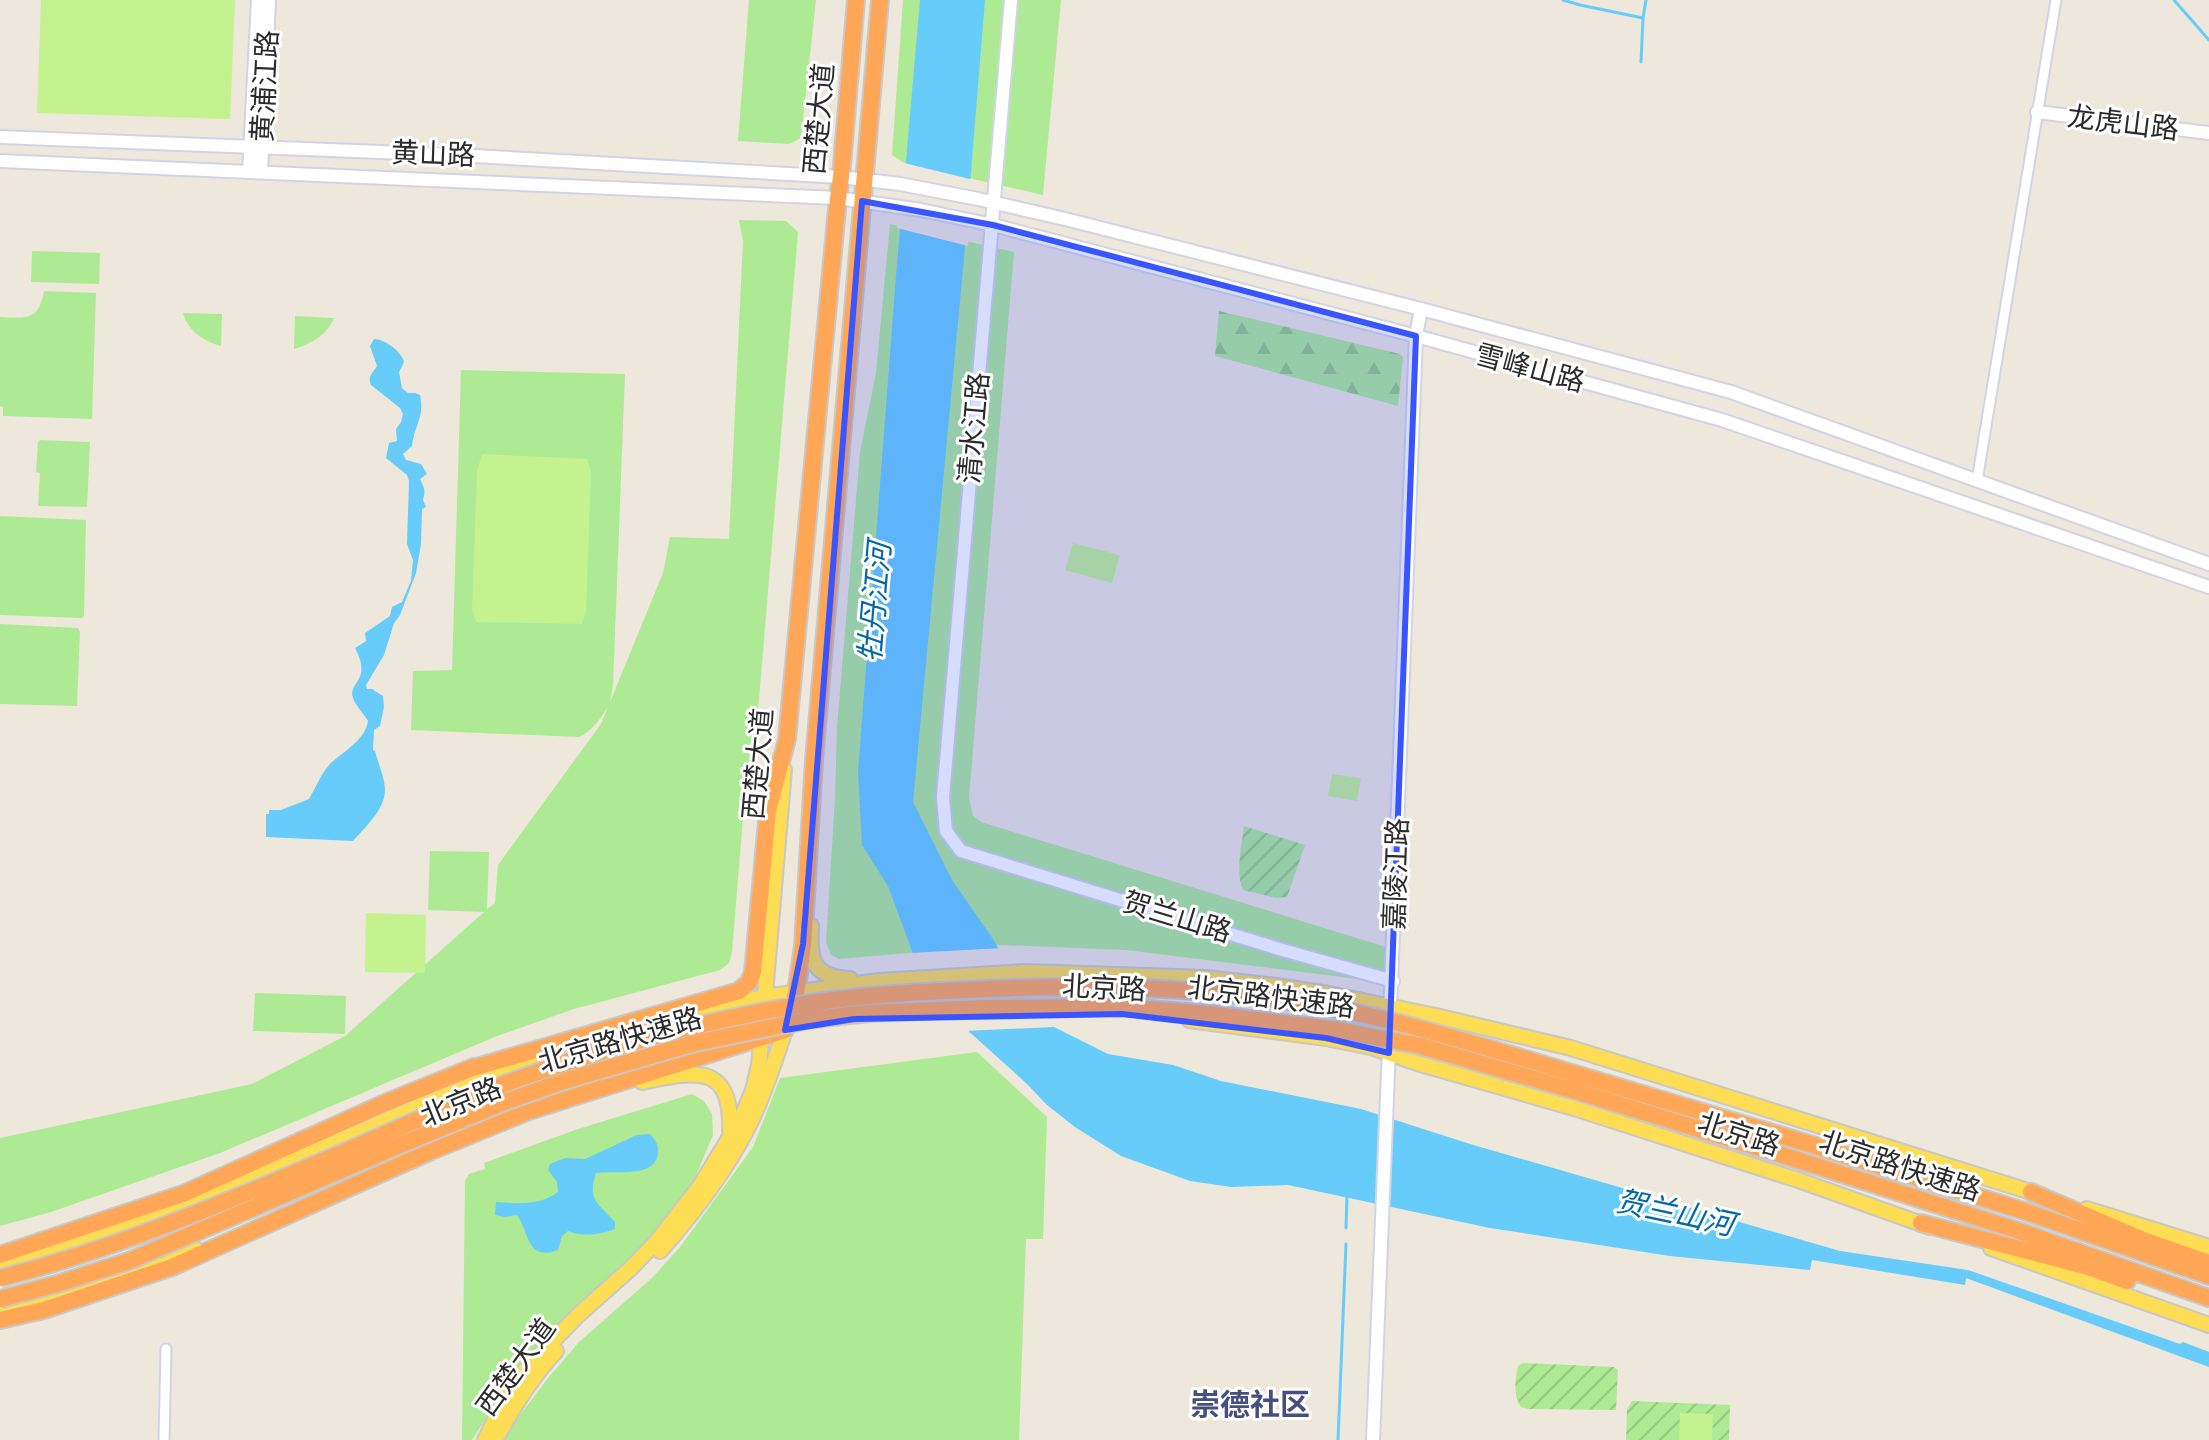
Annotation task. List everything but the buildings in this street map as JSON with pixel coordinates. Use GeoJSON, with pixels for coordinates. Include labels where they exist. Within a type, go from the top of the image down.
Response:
{"type":"FeatureCollection","features":[{"type":"Feature","properties":{"kind":"highway","name":"西楚大道"},"geometry":{"type":"LineString","coordinates":[[787,739],[856,0]]}},
{"type":"Feature","properties":{"kind":"highway","name":"西楚大道"},"geometry":{"type":"LineString","coordinates":[[865,179],[880,0]]}},
{"type":"Feature","properties":{"kind":"highway"},"geometry":{"type":"LineString","coordinates":[[862,201],[865,179]]}},
{"type":"Feature","properties":{"kind":"highway","name":"西楚大道"},"geometry":{"type":"LineString","coordinates":[[785,1030],[796,993],[803,946],[816,739],[862,201]]}},
{"type":"Feature","properties":{"kind":"highway"},"geometry":{"type":"LineString","coordinates":[[0,1255],[183,1194],[466,1070],[739,991],[749,982],[753,972],[768,811],[787,739]]}},
{"type":"Feature","properties":{"kind":"highway","name":"北京路快速路"},"geometry":{"type":"LineString","coordinates":[[0,1278],[52,1265],[145,1234],[251,1192],[439,1110],[533,1074],[631,1042],[687,1027],[802,1004],[901,993],[1074,986],[1249,996],[1392,1021],[1803,1142],[2024,1211],[2209,1276]]}},
{"type":"Feature","properties":{"kind":"highway","name":"北京路快速路"},"geometry":{"type":"LineString","coordinates":[[0,1299],[129,1261],[502,1103],[567,1080],[695,1043],[812,1019],[869,1013],[1123,1007],[1339,1030],[1421,1046],[1798,1160],[2019,1231],[2209,1298]]}},
{"type":"Feature","properties":{"kind":"highway"},"geometry":{"type":"LineString","coordinates":[[530,1051],[661,1019]]}},
{"type":"Feature","properties":{"kind":"highway"},"geometry":{"type":"LineString","coordinates":[[0,1320],[44,1310],[172,1267],[431,1151],[529,1111],[785,1030]]}},
{"type":"Feature","properties":{"kind":"highway"},"geometry":{"type":"LineString","coordinates":[[2031,1192],[2146,1241],[2209,1263]]}},
{"type":"Feature","properties":{"kind":"highway"},"geometry":{"type":"LineString","coordinates":[[1921,1223],[2088,1267],[2209,1308]]}},
{"type":"Feature","properties":{"kind":"main road","name":"黄浦江路"},"geometry":{"type":"LineString","coordinates":[[257,147],[258,0]]}},
{"type":"Feature","properties":{"kind":"main road","name":"黄浦江路"},"geometry":{"type":"LineString","coordinates":[[255,172],[269,0]]}},
{"type":"Feature","properties":{"kind":"main road","name":"清水江路"},"geometry":{"type":"LineString","coordinates":[[961,851],[946,831],[943,797],[1011,0]]}},
{"type":"Feature","properties":{"kind":"main road","name":"龙虎山路"},"geometry":{"type":"LineString","coordinates":[[2037,112],[2209,133]]}},
{"type":"Feature","properties":{"kind":"main road","name":"黄山路"},"geometry":{"type":"LineString","coordinates":[[0,137],[469,156],[865,179]]}},
{"type":"Feature","properties":{"kind":"main road","name":"黄山路"},"geometry":{"type":"LineString","coordinates":[[0,161],[838,198]]}},
{"type":"Feature","properties":{"kind":"main road","name":"雪峰山路"},"geometry":{"type":"LineString","coordinates":[[865,179],[996,203],[1421,309],[1731,392],[2209,564]]}},
{"type":"Feature","properties":{"kind":"main road","name":"雪峰山路"},"geometry":{"type":"LineString","coordinates":[[838,198],[899,206],[993,225],[1722,420],[2209,587]]}},
{"type":"Feature","properties":{"kind":"main road","name":"嘉陵江路"},"geometry":{"type":"LineString","coordinates":[[1373,1440],[1416,336],[1421,309]]}},
{"type":"Feature","properties":{"kind":"main road","name":"西楚大道"},"geometry":{"type":"LineString","coordinates":[[485,1440],[502,1405],[521,1377],[549,1345],[656,1242],[700,1186],[741,1119],[759,1065],[787,739]]}},
{"type":"Feature","properties":{"kind":"main road"},"geometry":{"type":"LineString","coordinates":[[816,739],[810,936],[813,958],[820,971],[831,978],[878,981]]}},
{"type":"Feature","properties":{"kind":"main road","name":"贺兰山路"},"geometry":{"type":"LineString","coordinates":[[961,851],[1393,981]]}},
{"type":"Feature","properties":{"kind":"main road","name":"北京路"},"geometry":{"type":"LineString","coordinates":[[0,1268],[171,1213],[508,1068],[608,1033],[764,997],[878,981],[1026,972],[1206,978],[1276,986],[1476,1025],[1571,1048],[2209,1247]]}},
{"type":"Feature","properties":{"kind":"main road","name":"北京路"},"geometry":{"type":"LineString","coordinates":[[785,1030],[854,1019],[1050,1011],[1192,1020],[1371,1047],[1801,1181],[2209,1325]]}},
{"type":"Feature","properties":{"kind":"main road","name":"西楚大道"},"geometry":{"type":"LineString","coordinates":[[495,1440],[511,1411],[546,1362],[589,1315],[647,1265],[708,1191],[747,1131],[785,1030]]}},
{"type":"Feature","properties":{"kind":"main road","name":"北京路"},"geometry":{"type":"LineString","coordinates":[[0,1308],[109,1280],[217,1241],[445,1135],[555,1094],[679,1051],[761,1036]]}},
{"type":"Feature","properties":{"kind":"main road"},"geometry":{"type":"LineString","coordinates":[[583,1094],[691,1073],[705,1076],[718,1082],[725,1092],[731,1114],[730,1133]]}},
{"type":"Feature","properties":{"kind":"street"},"geometry":{"type":"LineString","coordinates":[[1977,481],[2056,0]]}},
{"type":"Feature","properties":{"kind":"street"},"geometry":{"type":"LineString","coordinates":[[164,1440],[166,1349]]}},
{"type":"Feature","properties":{"kind":"highlighted area"},"geometry":{"type":"Polygon","coordinates":[[[862,201],[993,225],[1416,336],[1389,1053],[1326,1038],[1122,1014],[854,1019],[785,1030],[803,944],[862,201]]]}},
{"type":"Feature","properties":{"kind":"green space"},"geometry":{"type":"Polygon","coordinates":[[[41,0],[235,0],[230,119],[37,113],[41,0]]]}},
{"type":"Feature","properties":{"kind":"green space"},"geometry":{"type":"Polygon","coordinates":[[[749,0],[816,0],[801,138],[789,144],[738,141],[749,0]]]}},
{"type":"Feature","properties":{"kind":"green space"},"geometry":{"type":"Polygon","coordinates":[[[903,0],[1061,0],[1043,195],[904,163],[892,155],[903,0]]]}},
{"type":"Feature","properties":{"kind":"green space"},"geometry":{"type":"Polygon","coordinates":[[[739,220],[786,221],[798,232],[751,795],[743,818],[729,963],[720,970],[574,1009],[497,1036],[220,1153],[51,1212],[0,1226],[0,1138],[252,1084],[345,1036],[484,912],[428,910],[430,851],[489,852],[487,909],[495,903],[498,865],[601,724],[608,707],[592,728],[579,737],[411,730],[413,671],[452,670],[461,370],[625,374],[610,702],[663,573],[670,537],[729,539],[743,241],[739,220]]]}},
{"type":"Feature","properties":{"kind":"green space"},"geometry":{"type":"Polygon","coordinates":[[[890,224],[1014,252],[969,798],[973,816],[981,822],[1389,948],[1388,970],[1377,980],[1126,950],[1001,945],[839,959],[831,955],[826,942],[837,727],[860,452],[876,373],[890,224]]]}},
{"type":"Feature","properties":{"kind":"green space"},"geometry":{"type":"Polygon","coordinates":[[[32,251],[100,253],[99,284],[31,282],[32,251]]]}},
{"type":"Feature","properties":{"kind":"green space"},"geometry":{"type":"Polygon","coordinates":[[[44,291],[96,293],[92,419],[3,416],[3,407],[0,406],[0,317],[30,316],[39,308],[44,291]]]}},
{"type":"Feature","properties":{"kind":"green space"},"geometry":{"type":"Polygon","coordinates":[[[1219,311],[1400,354],[1403,357],[1398,406],[1215,356],[1219,311]]]}},
{"type":"Feature","properties":{"kind":"green space"},"geometry":{"type":"Polygon","coordinates":[[[183,313],[222,314],[221,346],[197,334],[183,313]]]}},
{"type":"Feature","properties":{"kind":"green space"},"geometry":{"type":"Polygon","coordinates":[[[295,316],[334,318],[318,338],[294,349],[295,316]]]}},
{"type":"Feature","properties":{"kind":"green space"},"geometry":{"type":"Polygon","coordinates":[[[40,440],[90,442],[87,507],[38,506],[40,473],[36,472],[40,440]]]}},
{"type":"Feature","properties":{"kind":"green space"},"geometry":{"type":"Polygon","coordinates":[[[482,454],[587,459],[591,472],[586,611],[582,624],[476,622],[472,609],[477,472],[482,454]]]}},
{"type":"Feature","properties":{"kind":"green space"},"geometry":{"type":"Polygon","coordinates":[[[0,516],[86,520],[82,618],[0,615],[0,516]]]}},
{"type":"Feature","properties":{"kind":"green space"},"geometry":{"type":"Polygon","coordinates":[[[1073,543],[1120,555],[1112,583],[1065,570],[1073,543]]]}},
{"type":"Feature","properties":{"kind":"green space"},"geometry":{"type":"Polygon","coordinates":[[[0,624],[78,628],[77,706],[0,704],[0,624]]]}},
{"type":"Feature","properties":{"kind":"green space"},"geometry":{"type":"Polygon","coordinates":[[[1332,774],[1361,778],[1357,801],[1328,796],[1332,774]]]}},
{"type":"Feature","properties":{"kind":"green space"},"geometry":{"type":"Polygon","coordinates":[[[1244,826],[1305,845],[1287,897],[1276,898],[1243,890],[1239,867],[1244,826]]]}},
{"type":"Feature","properties":{"kind":"green space"},"geometry":{"type":"Polygon","coordinates":[[[366,913],[426,915],[425,973],[365,972],[366,913]]]}},
{"type":"Feature","properties":{"kind":"green space"},"geometry":{"type":"Polygon","coordinates":[[[255,993],[346,996],[345,1034],[253,1031],[255,993]]]}},
{"type":"Feature","properties":{"kind":"green space"},"geometry":{"type":"Polygon","coordinates":[[[977,1052],[1047,1117],[1043,1239],[1026,1239],[1019,1440],[505,1440],[510,1428],[579,1342],[653,1277],[680,1247],[753,1147],[780,1078],[977,1052]]]}},
{"type":"Feature","properties":{"kind":"green space"},"geometry":{"type":"Polygon","coordinates":[[[692,1094],[704,1101],[712,1114],[713,1135],[692,1185],[680,1204],[622,1269],[533,1353],[472,1440],[462,1440],[465,1181],[469,1174],[485,1169],[484,1163],[578,1129],[692,1094]]]}},
{"type":"Feature","properties":{"kind":"green space"},"geometry":{"type":"Polygon","coordinates":[[[1523,1363],[1614,1367],[1618,1370],[1616,1410],[1521,1407],[1516,1381],[1518,1366],[1523,1363]]]}},
{"type":"Feature","properties":{"kind":"green space"},"geometry":{"type":"Polygon","coordinates":[[[1632,1401],[1730,1405],[1729,1440],[1626,1440],[1627,1409],[1632,1401]]]}},
{"type":"Feature","properties":{"kind":"green space"},"geometry":{"type":"Polygon","coordinates":[[[1680,1413],[1713,1414],[1712,1440],[1679,1440],[1680,1413]]]}},
{"type":"Feature","properties":{"kind":"water"},"geometry":{"type":"Polygon","coordinates":[[[920,0],[985,0],[913,802],[952,880],[991,936],[1026,995],[1054,1027],[1108,1054],[1173,1065],[1221,1081],[1361,1109],[1470,1144],[1840,1251],[1968,1270],[2209,1352],[2209,1367],[1966,1278],[1965,1285],[1812,1260],[1810,1270],[1670,1256],[1490,1228],[1288,1185],[1231,1187],[1190,1181],[1121,1156],[1075,1127],[965,1028],[915,959],[888,886],[862,845],[858,772],[920,0]]]}},
{"type":"Feature","properties":{"kind":"water"},"geometry":{"type":"Polygon","coordinates":[[[374,339],[397,350],[404,362],[399,372],[402,388],[408,393],[420,395],[421,410],[412,446],[403,454],[406,460],[421,464],[427,474],[420,479],[426,507],[422,509],[416,573],[384,655],[366,685],[367,689],[383,696],[384,707],[380,726],[374,730],[373,750],[383,779],[384,796],[374,817],[353,841],[266,837],[266,814],[269,810],[281,810],[309,799],[329,765],[352,746],[366,728],[368,721],[352,693],[361,675],[360,659],[355,648],[366,641],[365,633],[390,616],[392,607],[402,602],[411,581],[413,560],[407,544],[409,481],[407,475],[386,458],[389,443],[397,441],[396,429],[403,414],[400,408],[371,385],[370,377],[377,366],[370,346],[374,339]]]}},
{"type":"Feature","properties":{"kind":"water"},"geometry":{"type":"Polygon","coordinates":[[[650,1134],[658,1148],[653,1164],[639,1171],[596,1173],[594,1195],[615,1222],[615,1229],[592,1234],[568,1231],[562,1236],[558,1250],[548,1253],[534,1249],[517,1215],[495,1215],[496,1202],[536,1201],[558,1192],[557,1182],[548,1170],[550,1164],[565,1158],[585,1159],[637,1135],[650,1134]]]}},
{"type":"Feature","properties":{"kind":"pier"},"geometry":{"type":"Polygon","coordinates":[[[904,163],[974,180],[968,246],[897,228],[904,163]]]}},
{"type":"Feature","properties":{"kind":"pier"},"geometry":{"type":"Polygon","coordinates":[[[1003,948],[1029,993],[1054,1027],[963,1031],[909,953],[1003,948]]]}},
{"type":"Feature","properties":{"kind":"waterway"},"geometry":{"type":"LineString","coordinates":[[1563,0],[1643,18]]}},
{"type":"Feature","properties":{"kind":"waterway"},"geometry":{"type":"LineString","coordinates":[[1641,62],[1646,0]]}},
{"type":"Feature","properties":{"kind":"waterway"},"geometry":{"type":"LineString","coordinates":[[2174,0],[2209,40]]}},
{"type":"Feature","properties":{"kind":"waterway"},"geometry":{"type":"LineString","coordinates":[[1346,1228],[1347,1195]]}},
{"type":"Feature","properties":{"kind":"waterway"},"geometry":{"type":"LineString","coordinates":[[1338,1440],[1346,1244]]}},
{"type":"Feature","properties":{"kind":"district","name":"崇德社区"},"geometry":{"type":"Point","coordinates":[1250,1405]}},
{"type":"Feature","properties":{"kind":"water label","name":"牡丹江河"},"geometry":{"type":"Point","coordinates":[875,602]}},
{"type":"Feature","properties":{"kind":"water label","name":"贺兰山河"},"geometry":{"type":"Point","coordinates":[1675,1213]}}]}
